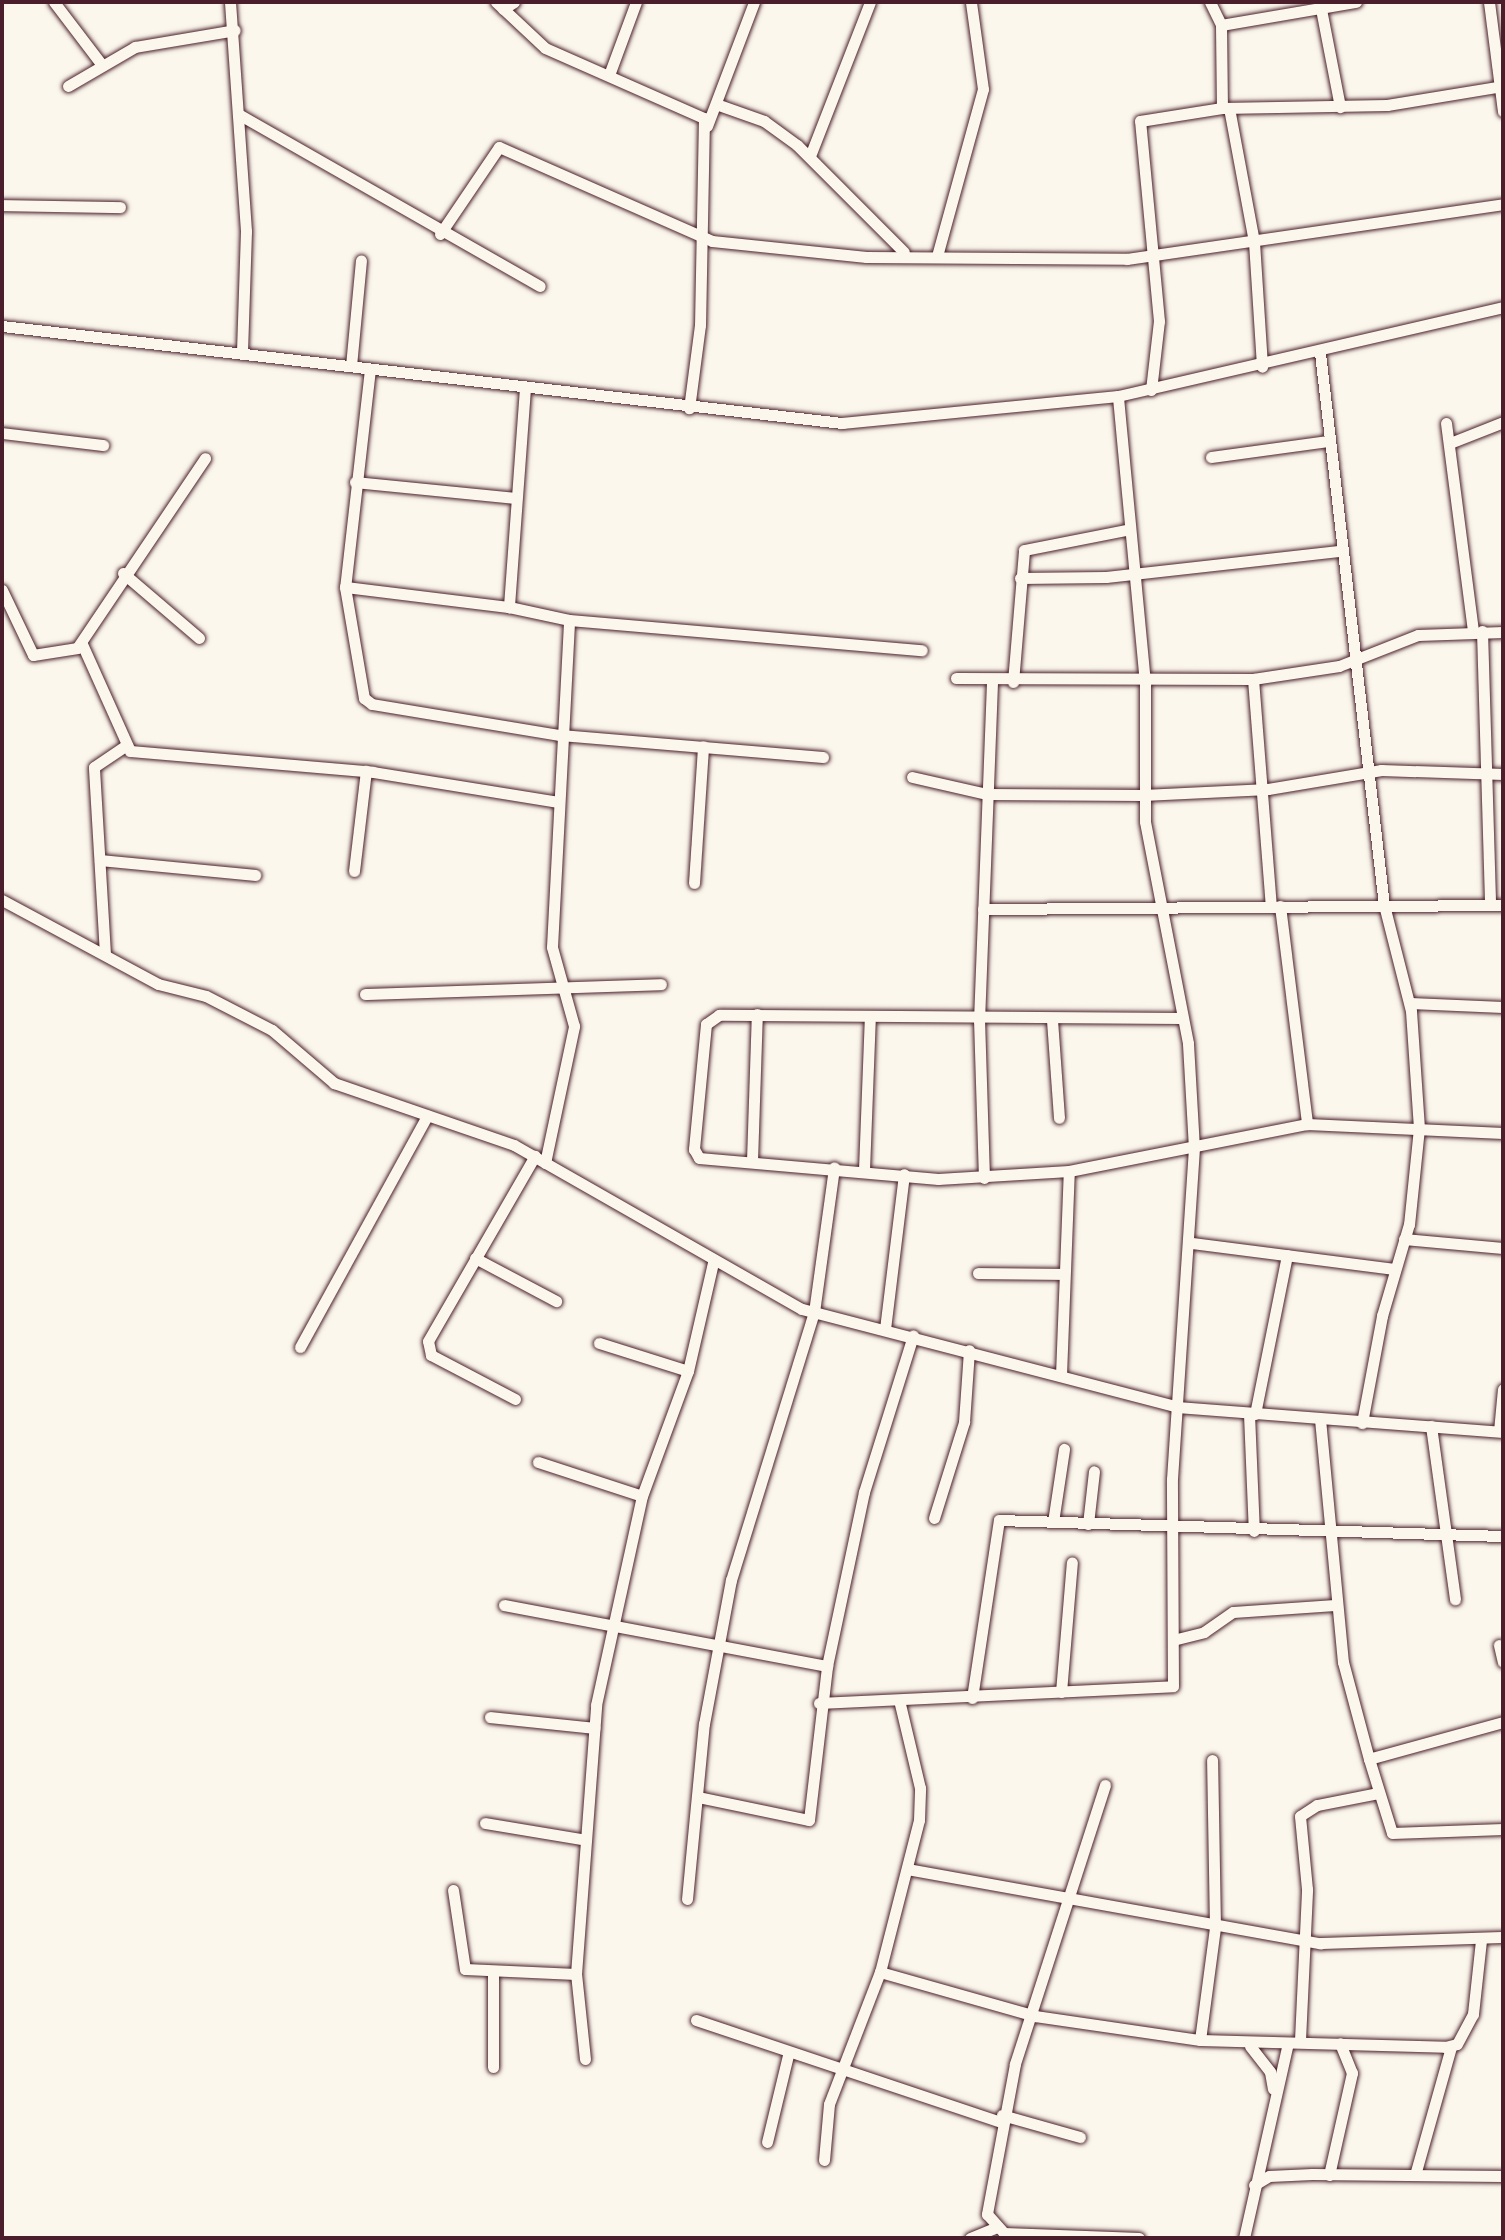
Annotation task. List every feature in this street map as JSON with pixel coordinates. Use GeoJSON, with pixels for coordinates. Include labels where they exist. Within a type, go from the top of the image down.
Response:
{"type":"FeatureCollection","features":[{"type":"Feature","properties":{"kind":"street"},"geometry":{"type":"LineString","coordinates":[[54,2],[102,65]]}},
{"type":"Feature","properties":{"kind":"street"},"geometry":{"type":"LineString","coordinates":[[230,2],[235,30],[240,115],[242,353]]}},
{"type":"Feature","properties":{"kind":"street"},"geometry":{"type":"LineString","coordinates":[[609,75],[636,2]]}},
{"type":"Feature","properties":{"kind":"street"},"geometry":{"type":"LineString","coordinates":[[689,408],[700,325],[700,238],[707,126],[754,2]]}},
{"type":"Feature","properties":{"kind":"street"},"geometry":{"type":"LineString","coordinates":[[810,156],[870,2]]}},
{"type":"Feature","properties":{"kind":"street"},"geometry":{"type":"LineString","coordinates":[[937,256],[983,89],[971,2]]}},
{"type":"Feature","properties":{"kind":"street"},"geometry":{"type":"LineString","coordinates":[[1210,2],[1221,25],[1225,108],[1254,242],[1262,367]]}},
{"type":"Feature","properties":{"kind":"street"},"geometry":{"type":"LineString","coordinates":[[1221,25],[1356,2]]}},
{"type":"Feature","properties":{"kind":"street"},"geometry":{"type":"LineString","coordinates":[[1489,2],[1503,111]]}},
{"type":"Feature","properties":{"kind":"street"},"geometry":{"type":"LineString","coordinates":[[505,4],[545,48],[695,113],[707,126]]}},
{"type":"Feature","properties":{"kind":"street"},"geometry":{"type":"LineString","coordinates":[[1313,7],[1340,107]]}},
{"type":"Feature","properties":{"kind":"street"},"geometry":{"type":"LineString","coordinates":[[68,86],[102,65],[150,43],[235,30]]}},
{"type":"Feature","properties":{"kind":"street"},"geometry":{"type":"LineString","coordinates":[[1151,390],[1159,366],[1156,255],[1137,127],[1156,115],[1225,108],[1340,107],[1502,86]]}},
{"type":"Feature","properties":{"kind":"street"},"geometry":{"type":"LineString","coordinates":[[716,104],[764,121],[810,156],[904,252]]}},
{"type":"Feature","properties":{"kind":"street"},"geometry":{"type":"LineString","coordinates":[[240,115],[338,165],[440,234],[540,286]]}},
{"type":"Feature","properties":{"kind":"street"},"geometry":{"type":"LineString","coordinates":[[440,234],[499,147],[700,238],[866,257],[904,252],[937,256],[1156,255],[1503,204]]}},
{"type":"Feature","properties":{"kind":"street"},"geometry":{"type":"LineString","coordinates":[[2,205],[120,207]]}},
{"type":"Feature","properties":{"kind":"street"},"geometry":{"type":"LineString","coordinates":[[351,366],[361,260]]}},
{"type":"Feature","properties":{"kind":"street"},"geometry":{"type":"LineString","coordinates":[[2,326],[689,408],[842,423],[1118,396],[1262,367],[1503,307]]}},
{"type":"Feature","properties":{"kind":"street"},"geometry":{"type":"LineString","coordinates":[[1320,353],[1339,551],[1356,660],[1384,905],[1410,1003],[1419,1128],[1404,1239],[1394,1269],[1362,1423]]}},
{"type":"Feature","properties":{"kind":"street"},"geometry":{"type":"LineString","coordinates":[[370,369],[345,587],[367,701],[560,735],[823,757]]}},
{"type":"Feature","properties":{"kind":"street"},"geometry":{"type":"LineString","coordinates":[[509,607],[525,388]]}},
{"type":"Feature","properties":{"kind":"street"},"geometry":{"type":"LineString","coordinates":[[819,1703],[1169,1690],[1173,1640],[1177,1407],[1192,1243],[1194,1148],[1182,1018],[1156,907],[1143,795],[1145,683],[1126,530],[1118,396]]}},
{"type":"Feature","properties":{"kind":"street"},"geometry":{"type":"LineString","coordinates":[[1450,443],[1503,422]]}},
{"type":"Feature","properties":{"kind":"street"},"geometry":{"type":"LineString","coordinates":[[983,909],[1497,904],[1477,631],[1446,423]]}},
{"type":"Feature","properties":{"kind":"street"},"geometry":{"type":"LineString","coordinates":[[2,433],[103,445]]}},
{"type":"Feature","properties":{"kind":"street"},"geometry":{"type":"LineString","coordinates":[[1211,457],[1328,441]]}},
{"type":"Feature","properties":{"kind":"street"},"geometry":{"type":"LineString","coordinates":[[2,590],[6,612],[33,655],[82,644],[123,573],[205,458]]}},
{"type":"Feature","properties":{"kind":"street"},"geometry":{"type":"LineString","coordinates":[[355,482],[515,498]]}},
{"type":"Feature","properties":{"kind":"street"},"geometry":{"type":"LineString","coordinates":[[1013,682],[1020,578],[1026,548],[1126,530]]}},
{"type":"Feature","properties":{"kind":"street"},"geometry":{"type":"LineString","coordinates":[[1020,578],[1131,574],[1339,551]]}},
{"type":"Feature","properties":{"kind":"street"},"geometry":{"type":"LineString","coordinates":[[123,573],[199,638]]}},
{"type":"Feature","properties":{"kind":"street"},"geometry":{"type":"LineString","coordinates":[[345,587],[509,607],[569,620],[922,650]]}},
{"type":"Feature","properties":{"kind":"street"},"geometry":{"type":"LineString","coordinates":[[515,1399],[428,1351],[429,1337],[475,1258],[540,1160],[574,1026],[552,947],[560,735],[569,620]]}},
{"type":"Feature","properties":{"kind":"street"},"geometry":{"type":"LineString","coordinates":[[956,678],[1013,682],[1145,683],[1253,679],[1356,660],[1418,635],[1503,632]]}},
{"type":"Feature","properties":{"kind":"street"},"geometry":{"type":"LineString","coordinates":[[82,644],[124,747]]}},
{"type":"Feature","properties":{"kind":"street"},"geometry":{"type":"LineString","coordinates":[[1253,679],[1258,789],[1307,1124]]}},
{"type":"Feature","properties":{"kind":"street"},"geometry":{"type":"LineString","coordinates":[[984,1178],[979,1021],[992,680]]}},
{"type":"Feature","properties":{"kind":"street"},"geometry":{"type":"LineString","coordinates":[[694,883],[703,746]]}},
{"type":"Feature","properties":{"kind":"street"},"geometry":{"type":"LineString","coordinates":[[105,954],[94,767],[124,747],[366,771],[558,802]]}},
{"type":"Feature","properties":{"kind":"street"},"geometry":{"type":"LineString","coordinates":[[354,871],[366,771]]}},
{"type":"Feature","properties":{"kind":"street"},"geometry":{"type":"LineString","coordinates":[[912,777],[986,794],[1143,795],[1258,789],[1370,772],[1503,774]]}},
{"type":"Feature","properties":{"kind":"street"},"geometry":{"type":"LineString","coordinates":[[100,860],[255,875]]}},
{"type":"Feature","properties":{"kind":"street"},"geometry":{"type":"LineString","coordinates":[[2,900],[105,954],[272,1030],[334,1083],[427,1116],[479,1129],[540,1160],[713,1263],[814,1312],[969,1350],[1177,1407],[1501,1432],[1503,1389]]}},
{"type":"Feature","properties":{"kind":"street"},"geometry":{"type":"LineString","coordinates":[[365,994],[565,990],[661,984]]}},
{"type":"Feature","properties":{"kind":"street"},"geometry":{"type":"LineString","coordinates":[[1410,1003],[1503,1007]]}},
{"type":"Feature","properties":{"kind":"street"},"geometry":{"type":"LineString","coordinates":[[752,1161],[757,1014]]}},
{"type":"Feature","properties":{"kind":"street"},"geometry":{"type":"LineString","coordinates":[[1182,1018],[979,1021],[870,1016],[719,1015],[706,1024],[694,1149],[699,1158],[984,1178],[1069,1171],[1307,1124],[1503,1133]]}},
{"type":"Feature","properties":{"kind":"street"},"geometry":{"type":"LineString","coordinates":[[864,1170],[870,1016]]}},
{"type":"Feature","properties":{"kind":"street"},"geometry":{"type":"LineString","coordinates":[[1052,1020],[1059,1118]]}},
{"type":"Feature","properties":{"kind":"street"},"geometry":{"type":"LineString","coordinates":[[300,1347],[427,1116]]}},
{"type":"Feature","properties":{"kind":"street"},"geometry":{"type":"LineString","coordinates":[[687,1899],[698,1797],[721,1641],[739,1547],[769,1474],[795,1358],[814,1312],[834,1167]]}},
{"type":"Feature","properties":{"kind":"street"},"geometry":{"type":"LineString","coordinates":[[1061,1375],[1069,1171]]}},
{"type":"Feature","properties":{"kind":"street"},"geometry":{"type":"LineString","coordinates":[[885,1329],[904,1174]]}},
{"type":"Feature","properties":{"kind":"street"},"geometry":{"type":"LineString","coordinates":[[1404,1239],[1503,1248]]}},
{"type":"Feature","properties":{"kind":"street"},"geometry":{"type":"LineString","coordinates":[[1192,1243],[1394,1269]]}},
{"type":"Feature","properties":{"kind":"street"},"geometry":{"type":"LineString","coordinates":[[1254,1531],[1252,1414],[1287,1255]]}},
{"type":"Feature","properties":{"kind":"street"},"geometry":{"type":"LineString","coordinates":[[475,1258],[556,1301]]}},
{"type":"Feature","properties":{"kind":"street"},"geometry":{"type":"LineString","coordinates":[[585,2059],[576,1974],[581,1839],[594,1728],[613,1621],[642,1496],[688,1371],[713,1263]]}},
{"type":"Feature","properties":{"kind":"street"},"geometry":{"type":"LineString","coordinates":[[978,1273],[1064,1274]]}},
{"type":"Feature","properties":{"kind":"street"},"geometry":{"type":"LineString","coordinates":[[698,1797],[807,1823],[819,1703],[864,1492],[913,1336]]}},
{"type":"Feature","properties":{"kind":"street"},"geometry":{"type":"LineString","coordinates":[[599,1343],[688,1371]]}},
{"type":"Feature","properties":{"kind":"street"},"geometry":{"type":"LineString","coordinates":[[934,1518],[964,1422],[969,1350]]}},
{"type":"Feature","properties":{"kind":"street"},"geometry":{"type":"LineString","coordinates":[[1320,1419],[1335,1605],[1349,1692],[1387,1829],[1396,1835],[1503,1829]]}},
{"type":"Feature","properties":{"kind":"street"},"geometry":{"type":"LineString","coordinates":[[1431,1426],[1455,1599]]}},
{"type":"Feature","properties":{"kind":"street"},"geometry":{"type":"LineString","coordinates":[[1053,1522],[1064,1449]]}},
{"type":"Feature","properties":{"kind":"street"},"geometry":{"type":"LineString","coordinates":[[538,1462],[642,1496]]}},
{"type":"Feature","properties":{"kind":"street"},"geometry":{"type":"LineString","coordinates":[[1088,1524],[1094,1471]]}},
{"type":"Feature","properties":{"kind":"street"},"geometry":{"type":"LineString","coordinates":[[972,1698],[995,1523],[1053,1522],[1330,1534],[1503,1536]]}},
{"type":"Feature","properties":{"kind":"street"},"geometry":{"type":"LineString","coordinates":[[1061,1692],[1072,1562]]}},
{"type":"Feature","properties":{"kind":"street"},"geometry":{"type":"LineString","coordinates":[[504,1605],[721,1641],[827,1666]]}},
{"type":"Feature","properties":{"kind":"street"},"geometry":{"type":"LineString","coordinates":[[1173,1640],[1204,1632],[1233,1612],[1335,1605]]}},
{"type":"Feature","properties":{"kind":"street"},"geometry":{"type":"LineString","coordinates":[[1499,1645],[1503,1662]]}},
{"type":"Feature","properties":{"kind":"street"},"geometry":{"type":"LineString","coordinates":[[824,2160],[829,2104],[843,2075],[880,1972],[921,1804],[899,1700]]}},
{"type":"Feature","properties":{"kind":"street"},"geometry":{"type":"LineString","coordinates":[[490,1717],[594,1728]]}},
{"type":"Feature","properties":{"kind":"street"},"geometry":{"type":"LineString","coordinates":[[1369,1759],[1503,1722]]}},
{"type":"Feature","properties":{"kind":"street"},"geometry":{"type":"LineString","coordinates":[[1200,2040],[1215,1927],[1212,1760]]}},
{"type":"Feature","properties":{"kind":"street"},"geometry":{"type":"LineString","coordinates":[[995,2228],[987,2214],[1001,2119],[1035,2016],[1062,1901],[1105,1785]]}},
{"type":"Feature","properties":{"kind":"street"},"geometry":{"type":"LineString","coordinates":[[1300,2040],[1305,1941],[1302,1812],[1378,1793]]}},
{"type":"Feature","properties":{"kind":"street"},"geometry":{"type":"LineString","coordinates":[[485,1823],[581,1839]]}},
{"type":"Feature","properties":{"kind":"street"},"geometry":{"type":"LineString","coordinates":[[907,1869],[1062,1901],[1305,1941],[1481,1940],[1503,1937]]}},
{"type":"Feature","properties":{"kind":"street"},"geometry":{"type":"LineString","coordinates":[[453,1890],[459,1962],[493,1972],[576,1974]]}},
{"type":"Feature","properties":{"kind":"street"},"geometry":{"type":"LineString","coordinates":[[1415,2175],[1451,2047],[1473,2014],[1481,1940]]}},
{"type":"Feature","properties":{"kind":"street"},"geometry":{"type":"LineString","coordinates":[[493,1972],[493,2067]]}},
{"type":"Feature","properties":{"kind":"street"},"geometry":{"type":"LineString","coordinates":[[880,1972],[1035,2016],[1200,2040],[1250,2046],[1300,2040],[1451,2047]]}},
{"type":"Feature","properties":{"kind":"street"},"geometry":{"type":"LineString","coordinates":[[696,2020],[843,2075],[1001,2119],[1080,2137]]}},
{"type":"Feature","properties":{"kind":"street"},"geometry":{"type":"LineString","coordinates":[[1244,2238],[1273,2094],[1288,2043]]}},
{"type":"Feature","properties":{"kind":"street"},"geometry":{"type":"LineString","coordinates":[[1329,2175],[1352,2073],[1340,2043]]}},
{"type":"Feature","properties":{"kind":"street"},"geometry":{"type":"LineString","coordinates":[[1250,2046],[1270,2072],[1273,2094]]}},
{"type":"Feature","properties":{"kind":"street"},"geometry":{"type":"LineString","coordinates":[[767,2142],[788,2055]]}},
{"type":"Feature","properties":{"kind":"street"},"geometry":{"type":"LineString","coordinates":[[1258,2165],[1269,2176]]}},
{"type":"Feature","properties":{"kind":"street"},"geometry":{"type":"LineString","coordinates":[[1254,2185],[1269,2176],[1503,2176]]}},
{"type":"Feature","properties":{"kind":"street"},"geometry":{"type":"LineString","coordinates":[[970,2238],[995,2228],[1139,2238]]}}]}
